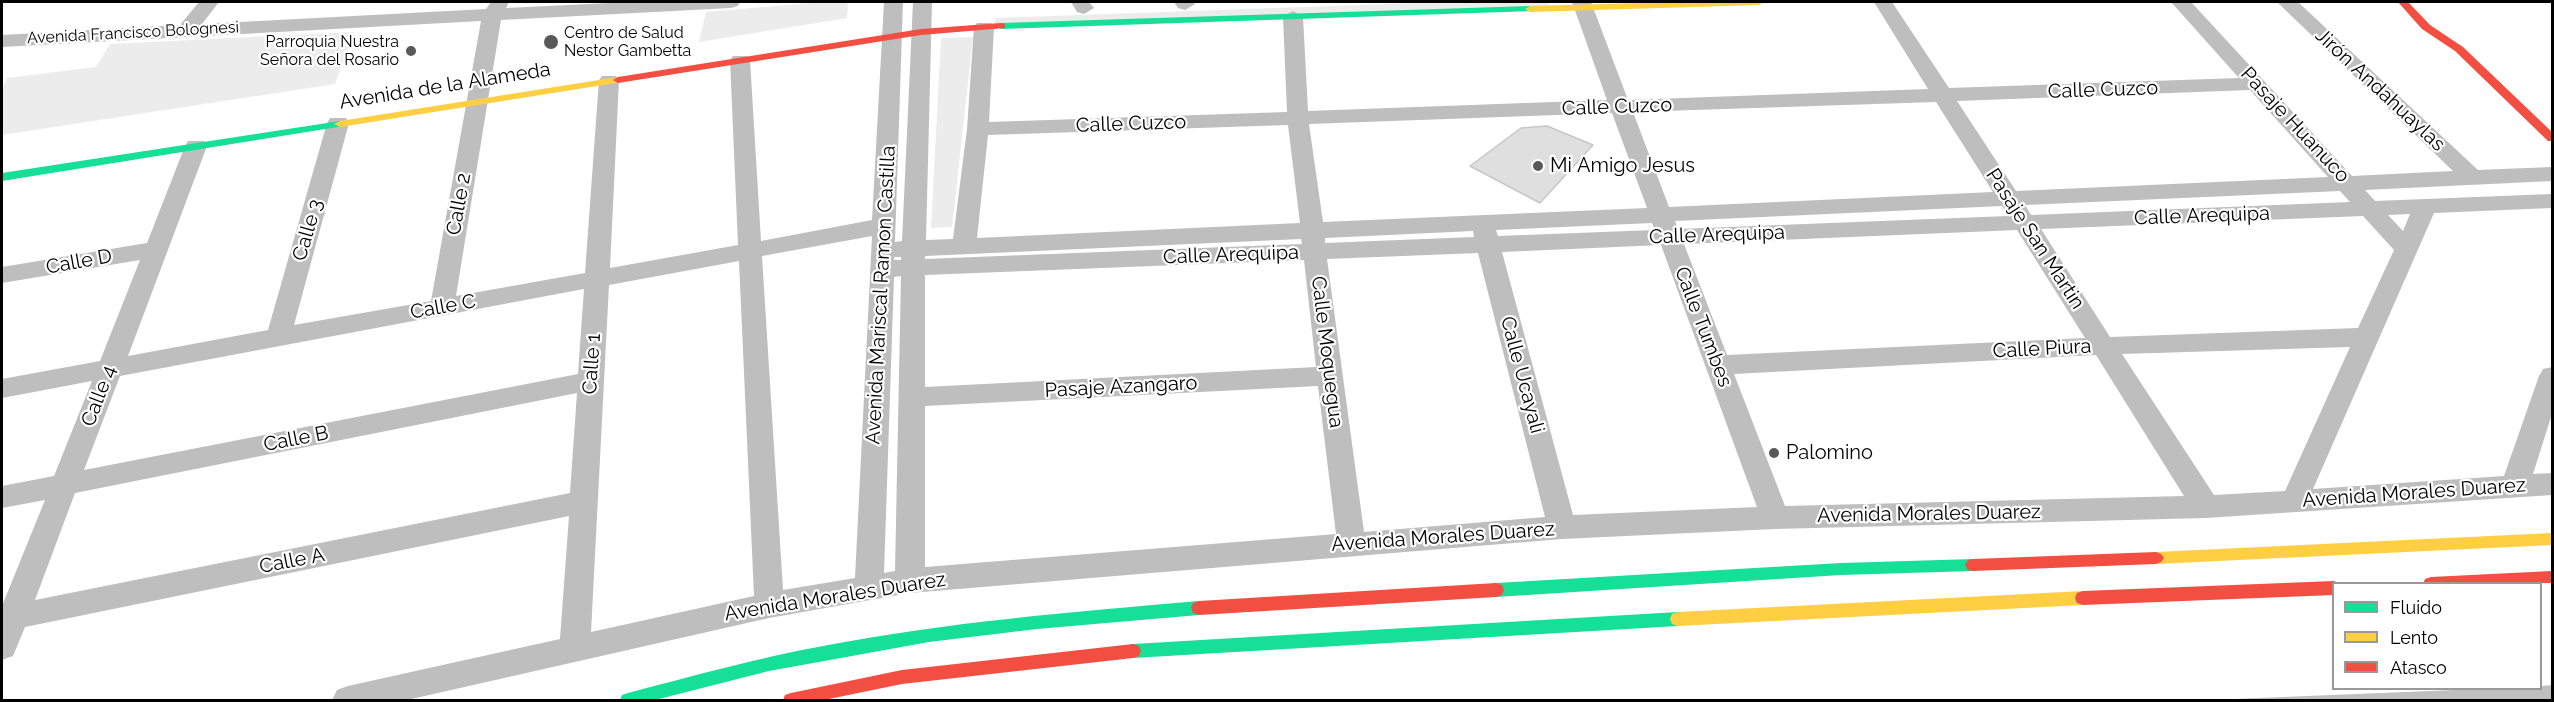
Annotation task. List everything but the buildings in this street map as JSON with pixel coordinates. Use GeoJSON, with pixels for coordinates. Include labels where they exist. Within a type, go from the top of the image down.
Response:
{"type":"FeatureCollection","features":[{"type":"Feature","properties":{"kind":"main road","name":"Avenida de la Alameda"},"geometry":{"type":"LineString","coordinates":[[2,177],[338,123],[479,88],[609,80],[740,60],[889,19],[924,16],[987,20],[1293,17],[1582,4],[1759,2]]}},
{"type":"Feature","properties":{"kind":"main road"},"geometry":{"type":"LineString","coordinates":[[2403,2],[2426,27],[2459,49],[2553,138]]}},
{"type":"Feature","properties":{"kind":"main road","name":"Avenida de la Alameda"},"geometry":{"type":"LineString","coordinates":[[987,20],[1014,11]]}},
{"type":"Feature","properties":{"kind":"main road"},"geometry":{"type":"LineString","coordinates":[[2443,21],[2459,49]]}},
{"type":"Feature","properties":{"kind":"main road"},"geometry":{"type":"LineString","coordinates":[[628,700],[771,664],[928,636],[1055,620],[1226,606],[1841,569],[2289,554],[2553,539]]}},
{"type":"Feature","properties":{"kind":"main road"},"geometry":{"type":"LineString","coordinates":[[2467,582],[2553,577]]}},
{"type":"Feature","properties":{"kind":"main road"},"geometry":{"type":"LineString","coordinates":[[791,700],[902,677],[1145,650],[1902,606],[2332,588]]}},
{"type":"Feature","properties":{"kind":"street"},"geometry":{"type":"LineString","coordinates":[[188,29],[209,2]]}},
{"type":"Feature","properties":{"kind":"street","name":"Avenida Francisco Bolognesi"},"geometry":{"type":"LineString","coordinates":[[2,40],[496,8],[731,2]]}},
{"type":"Feature","properties":{"kind":"street","name":"Pasaje San Martin"},"geometry":{"type":"LineString","coordinates":[[1883,2],[2206,507]]}},
{"type":"Feature","properties":{"kind":"street","name":"Pasaje Huanuco"},"geometry":{"type":"LineString","coordinates":[[2181,2],[2407,250]]}},
{"type":"Feature","properties":{"kind":"street","name":"Jirón Andahuaylas"},"geometry":{"type":"LineString","coordinates":[[2287,2],[2474,178]]}},
{"type":"Feature","properties":{"kind":"street","name":"Calle Tumbes"},"geometry":{"type":"LineString","coordinates":[[1582,4],[1775,518]]}},
{"type":"Feature","properties":{"kind":"street","name":"Calle 2"},"geometry":{"type":"LineString","coordinates":[[442,307],[479,88],[496,8]]}},
{"type":"Feature","properties":{"kind":"street","name":"Avenida Mariscal Ramon Castilla"},"geometry":{"type":"LineString","coordinates":[[910,580],[913,258],[924,16]]}},
{"type":"Feature","properties":{"kind":"street","name":"Calle Moquegua"},"geometry":{"type":"LineString","coordinates":[[1293,17],[1298,118],[1351,543]]}},
{"type":"Feature","properties":{"kind":"street","name":"Avenida Mariscal Ramon Castilla"},"geometry":{"type":"LineString","coordinates":[[869,589],[884,226],[889,19]]}},
{"type":"Feature","properties":{"kind":"street"},"geometry":{"type":"LineString","coordinates":[[964,247],[978,129],[987,20]]}},
{"type":"Feature","properties":{"kind":"street"},"geometry":{"type":"LineString","coordinates":[[740,60],[769,605]]}},
{"type":"Feature","properties":{"kind":"street","name":"Calle 1"},"geometry":{"type":"LineString","coordinates":[[575,647],[609,80]]}},
{"type":"Feature","properties":{"kind":"street","name":"Calle Cuzco"},"geometry":{"type":"LineString","coordinates":[[978,129],[2256,84]]}},
{"type":"Feature","properties":{"kind":"street","name":"Calle 3"},"geometry":{"type":"LineString","coordinates":[[278,338],[338,123]]}},
{"type":"Feature","properties":{"kind":"street","name":"Calle 4"},"geometry":{"type":"LineString","coordinates":[[2,646],[7,618],[64,485],[196,146]]}},
{"type":"Feature","properties":{"kind":"street","name":"Calle Arequipa"},"geometry":{"type":"LineString","coordinates":[[1485,234],[1661,215],[2553,174]]}},
{"type":"Feature","properties":{"kind":"street","name":"Calle Arequipa"},"geometry":{"type":"LineString","coordinates":[[882,260],[1485,234],[1670,237],[2553,201]]}},
{"type":"Feature","properties":{"kind":"street"},"geometry":{"type":"LineString","coordinates":[[2294,501],[2425,207]]}},
{"type":"Feature","properties":{"kind":"street","name":"Calle C"},"geometry":{"type":"LineString","coordinates":[[2,388],[884,226]]}},
{"type":"Feature","properties":{"kind":"street","name":"Calle Ucayali"},"geometry":{"type":"LineString","coordinates":[[1485,234],[1562,528]]}},
{"type":"Feature","properties":{"kind":"street","name":"Calle Arequipa"},"geometry":{"type":"LineString","coordinates":[[913,258],[964,247],[1314,241]]}},
{"type":"Feature","properties":{"kind":"street","name":"Calle D"},"geometry":{"type":"LineString","coordinates":[[2,275],[156,249]]}},
{"type":"Feature","properties":{"kind":"street","name":"Calle Piura"},"geometry":{"type":"LineString","coordinates":[[1718,365],[2103,346],[2367,338]]}},
{"type":"Feature","properties":{"kind":"street","name":"Pasaje Azangaro"},"geometry":{"type":"LineString","coordinates":[[911,397],[1330,376]]}},
{"type":"Feature","properties":{"kind":"street"},"geometry":{"type":"LineString","coordinates":[[2515,486],[2553,376]]}},
{"type":"Feature","properties":{"kind":"street","name":"Calle B"},"geometry":{"type":"LineString","coordinates":[[2,497],[591,381]]}},
{"type":"Feature","properties":{"kind":"street","name":"Avenida Morales Duarez"},"geometry":{"type":"LineString","coordinates":[[348,700],[769,605],[910,580],[1351,543],[1562,528],[1775,518],[2206,507],[2553,484]]}},
{"type":"Feature","properties":{"kind":"street","name":"Calle A"},"geometry":{"type":"LineString","coordinates":[[7,618],[583,502]]}},
{"type":"Feature","properties":{"kind":"shaded area"},"geometry":{"type":"Polygon","coordinates":[[[848,2],[847,18],[699,42],[706,12],[848,2]]]}},
{"type":"Feature","properties":{"kind":"shaded area"},"geometry":{"type":"Polygon","coordinates":[[[1443,2],[1548,2],[1550,7],[993,26],[996,18],[1443,2]]]}},
{"type":"Feature","properties":{"kind":"shaded area"},"geometry":{"type":"Polygon","coordinates":[[[354,32],[335,84],[2,135],[2,89],[7,78],[96,67],[110,44],[354,32]]]}},
{"type":"Feature","properties":{"kind":"shaded area"},"geometry":{"type":"Polygon","coordinates":[[[973,37],[952,227],[931,228],[941,38],[973,37]]]}},
{"type":"Feature","properties":{"kind":"shaded area"},"geometry":{"type":"Polygon","coordinates":[[[2552,685],[2552,700],[2209,700],[2455,690],[2542,690],[2542,686],[2552,685]]]}},
{"type":"Feature","properties":{"kind":"traffic: fast"},"geometry":{"type":"LineString","coordinates":[[1001,26],[1530,9]]}},
{"type":"Feature","properties":{"kind":"traffic: fast"},"geometry":{"type":"LineString","coordinates":[[2,177],[340,124]]}},
{"type":"Feature","properties":{"kind":"traffic: fast"},"geometry":{"type":"LineString","coordinates":[[1496,590],[1841,569],[1973,565]]}},
{"type":"Feature","properties":{"kind":"traffic: fast"},"geometry":{"type":"LineString","coordinates":[[628,700],[769,664],[875,643],[1037,623],[1199,608]]}},
{"type":"Feature","properties":{"kind":"traffic: fast"},"geometry":{"type":"LineString","coordinates":[[1133,651],[1678,619]]}},
{"type":"Feature","properties":{"kind":"traffic: slow"},"geometry":{"type":"LineString","coordinates":[[1530,9],[1759,2]]}},
{"type":"Feature","properties":{"kind":"traffic: slow"},"geometry":{"type":"LineString","coordinates":[[340,124],[618,80]]}},
{"type":"Feature","properties":{"kind":"traffic: slow"},"geometry":{"type":"LineString","coordinates":[[2156,558],[2552,539]]}},
{"type":"Feature","properties":{"kind":"traffic: slow"},"geometry":{"type":"LineString","coordinates":[[1678,619],[2083,598]]}},
{"type":"Feature","properties":{"kind":"traffic: jam"},"geometry":{"type":"LineString","coordinates":[[2403,2],[2426,27],[2459,49],[2552,138]]}},
{"type":"Feature","properties":{"kind":"traffic: jam"},"geometry":{"type":"LineString","coordinates":[[618,80],[921,32],[1001,26]]}},
{"type":"Feature","properties":{"kind":"traffic: jam"},"geometry":{"type":"LineString","coordinates":[[1973,565],[2156,558]]}},
{"type":"Feature","properties":{"kind":"traffic: jam"},"geometry":{"type":"LineString","coordinates":[[2466,582],[2552,577]]}},
{"type":"Feature","properties":{"kind":"traffic: jam"},"geometry":{"type":"LineString","coordinates":[[2083,598],[2332,588]]}},
{"type":"Feature","properties":{"kind":"traffic: jam"},"geometry":{"type":"LineString","coordinates":[[1199,608],[1496,590]]}},
{"type":"Feature","properties":{"kind":"traffic: jam"},"geometry":{"type":"LineString","coordinates":[[791,700],[902,677],[1133,651]]}},
{"type":"Feature","properties":{"kind":"place","name":"Centro de Salud Nestor Gambetta"},"geometry":{"type":"Point","coordinates":[551,42]}},
{"type":"Feature","properties":{"kind":"place","name":"Parroquia Nuestra Señora del Rosario"},"geometry":{"type":"Point","coordinates":[411,51]}},
{"type":"Feature","properties":{"kind":"place","name":"Mi Amigo Jesus"},"geometry":{"type":"Point","coordinates":[1538,166]}},
{"type":"Feature","properties":{"kind":"place","name":"Palomino"},"geometry":{"type":"Point","coordinates":[1774,453]}}]}
